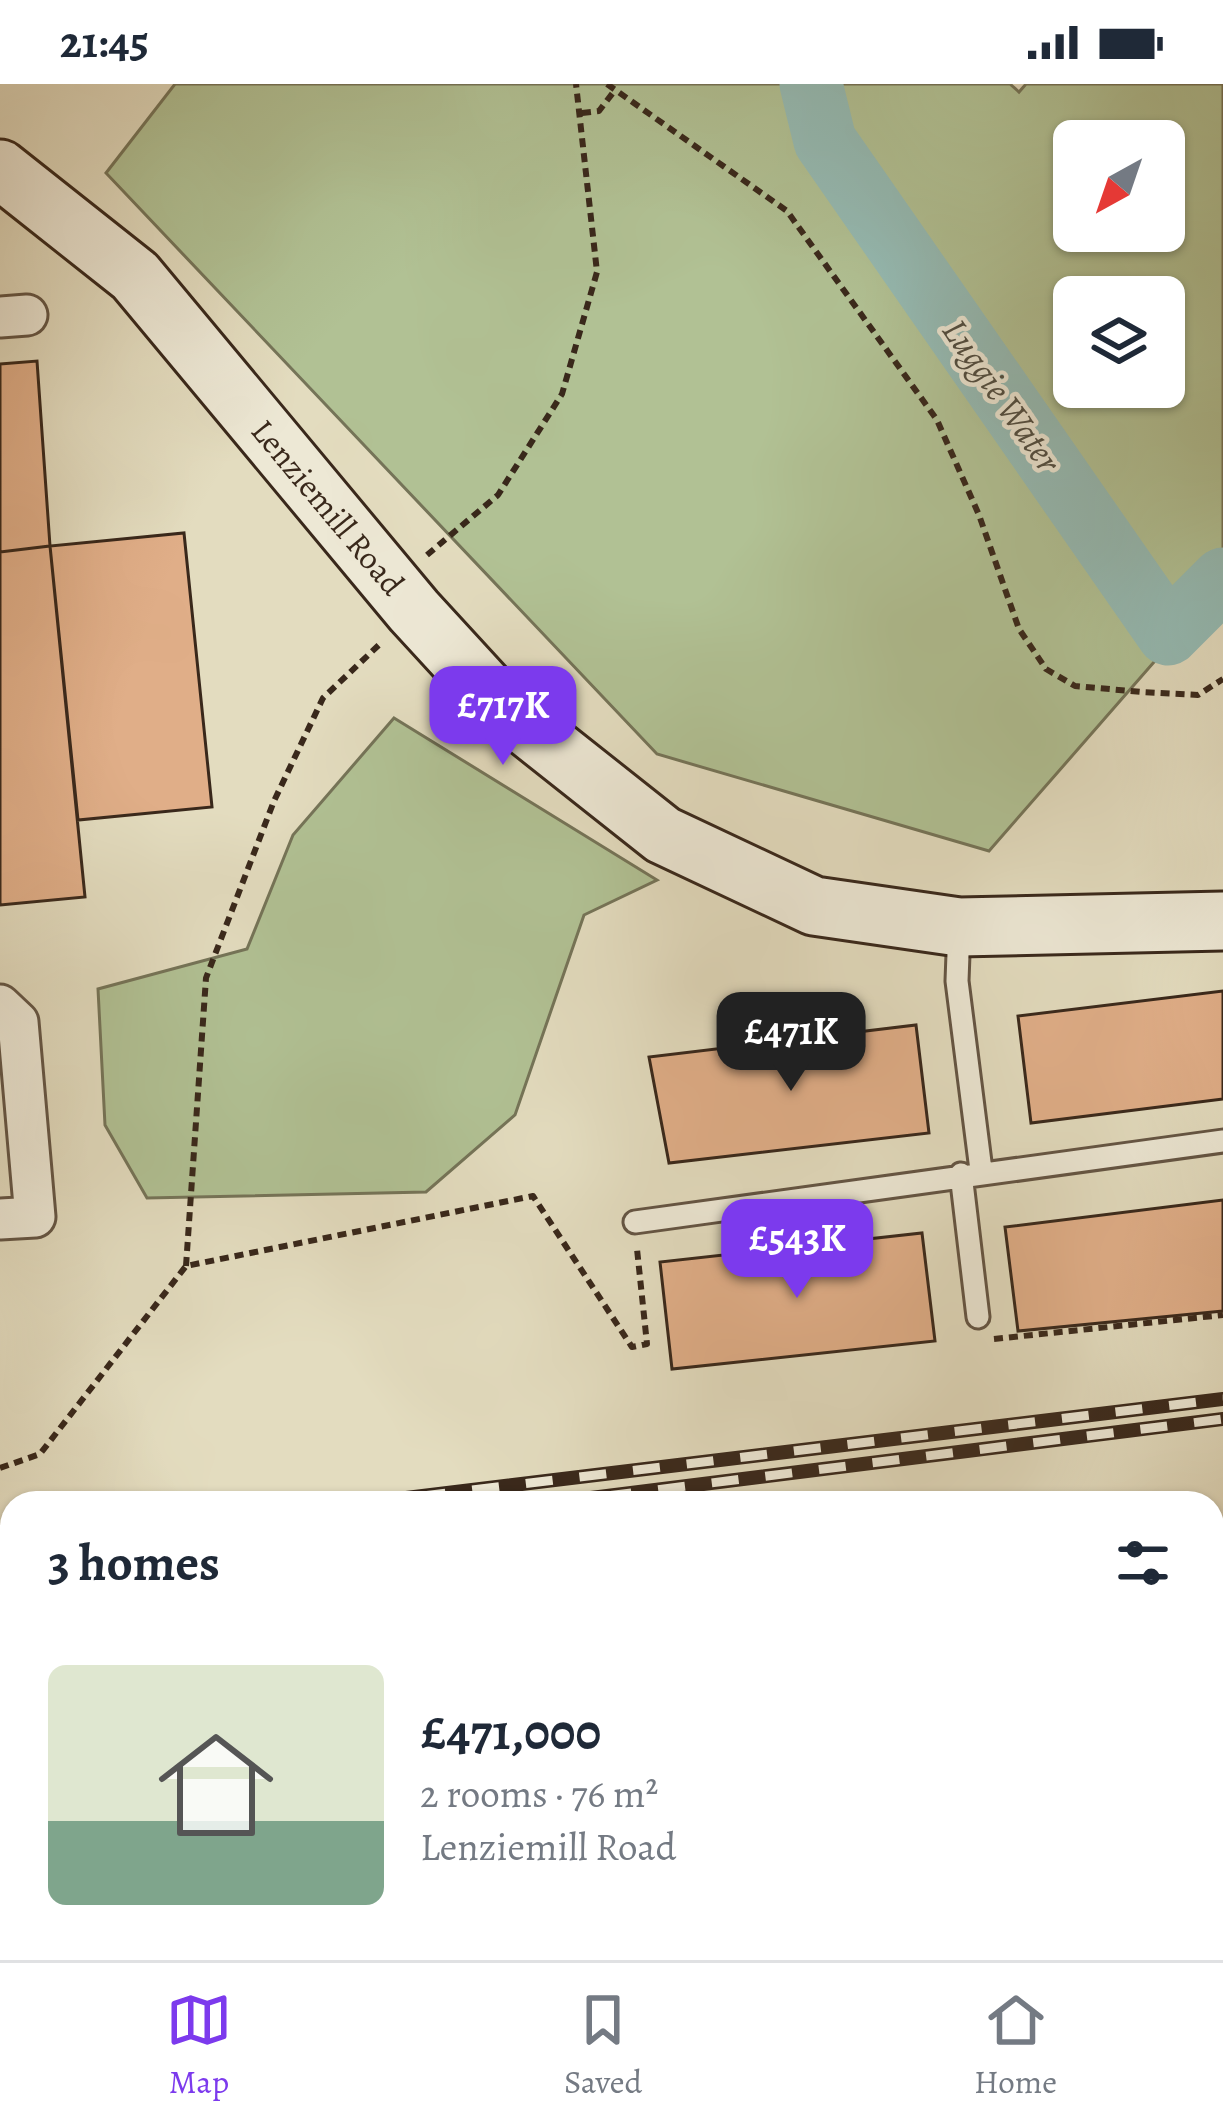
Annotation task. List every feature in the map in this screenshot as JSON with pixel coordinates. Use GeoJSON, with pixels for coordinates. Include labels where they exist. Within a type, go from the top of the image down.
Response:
{"type":"FeatureCollection","features":[{"type":"Feature","properties":{"kind":"main road","name":"Lenziemill Road"},"geometry":{"type":"LineString","coordinates":[[0,169],[135,276],[404,598],[504,709],[663,835],[814,906],[959,927],[1223,921]]}},
{"type":"Feature","properties":{"kind":"street"},"geometry":{"type":"LineString","coordinates":[[0,1005],[18,1022],[34,1217],[0,1219]]}},
{"type":"Feature","properties":{"kind":"lane"},"geometry":{"type":"LineString","coordinates":[[959,927],[957,981],[978,1316]]}},
{"type":"Feature","properties":{"kind":"lane"},"geometry":{"type":"LineString","coordinates":[[634,1222],[971,1172],[1223,1141]]}},
{"type":"Feature","properties":{"kind":"path"},"geometry":{"type":"LineString","coordinates":[[0,1468],[40,1454],[186,1267],[206,979],[274,801],[323,698],[404,598],[498,495],[562,394],[597,272],[576,84]]}},
{"type":"Feature","properties":{"kind":"path"},"geometry":{"type":"LineString","coordinates":[[607,84],[788,211],[937,420],[1034,655],[1046,669],[1075,686],[1142,692],[1198,694],[1223,679]]}},
{"type":"Feature","properties":{"kind":"path"},"geometry":{"type":"LineString","coordinates":[[582,113],[599,111],[615,90]]}},
{"type":"Feature","properties":{"kind":"path"},"geometry":{"type":"LineString","coordinates":[[186,1267],[533,1196],[632,1347],[647,1345],[634,1222]]}},
{"type":"Feature","properties":{"kind":"path"},"geometry":{"type":"LineString","coordinates":[[978,1316],[980,1340],[1223,1315]]}},
{"type":"Feature","properties":{"kind":"green space"},"geometry":{"type":"Polygon","coordinates":[[[175,84],[1010,84],[1019,92],[1026,84],[1223,84],[1223,583],[989,851],[657,754],[106,173],[175,84]]]}},
{"type":"Feature","properties":{"kind":"green space"},"geometry":{"type":"Polygon","coordinates":[[[394,718],[657,880],[584,915],[515,1115],[426,1192],[147,1198],[105,1125],[98,989],[247,949],[293,835],[394,718]]]}},
{"type":"Feature","properties":{"kind":"building"},"geometry":{"type":"Polygon","coordinates":[[[37,361],[50,546],[0,552],[0,364],[37,361]]]}},
{"type":"Feature","properties":{"kind":"building"},"geometry":{"type":"Polygon","coordinates":[[[184,533],[212,807],[78,820],[50,546],[184,533]]]}},
{"type":"Feature","properties":{"kind":"building"},"geometry":{"type":"Polygon","coordinates":[[[50,546],[85,897],[0,905],[0,552],[50,546]]]}},
{"type":"Feature","properties":{"kind":"building"},"geometry":{"type":"Polygon","coordinates":[[[1223,991],[1223,1099],[1031,1123],[1018,1016],[1223,991]]]}},
{"type":"Feature","properties":{"kind":"building"},"geometry":{"type":"Polygon","coordinates":[[[916,1025],[929,1133],[669,1163],[649,1057],[916,1025]]]}},
{"type":"Feature","properties":{"kind":"building"},"geometry":{"type":"Polygon","coordinates":[[[1223,1200],[1223,1311],[1018,1331],[1005,1227],[1223,1200]]]}},
{"type":"Feature","properties":{"kind":"building"},"geometry":{"type":"Polygon","coordinates":[[[922,1233],[935,1341],[672,1369],[660,1262],[922,1233]]]}},
{"type":"Feature","properties":{"kind":"waterway","name":"Luggie Water"},"geometry":{"type":"LineString","coordinates":[[811,84],[825,141],[1168,634],[1223,579]]}},
{"type":"Feature","properties":{"kind":"railway"},"geometry":{"type":"LineString","coordinates":[[464,1491],[1223,1399]]}},
{"type":"Feature","properties":{"kind":"railway"},"geometry":{"type":"LineString","coordinates":[[647,1491],[1223,1419]]}}]}
